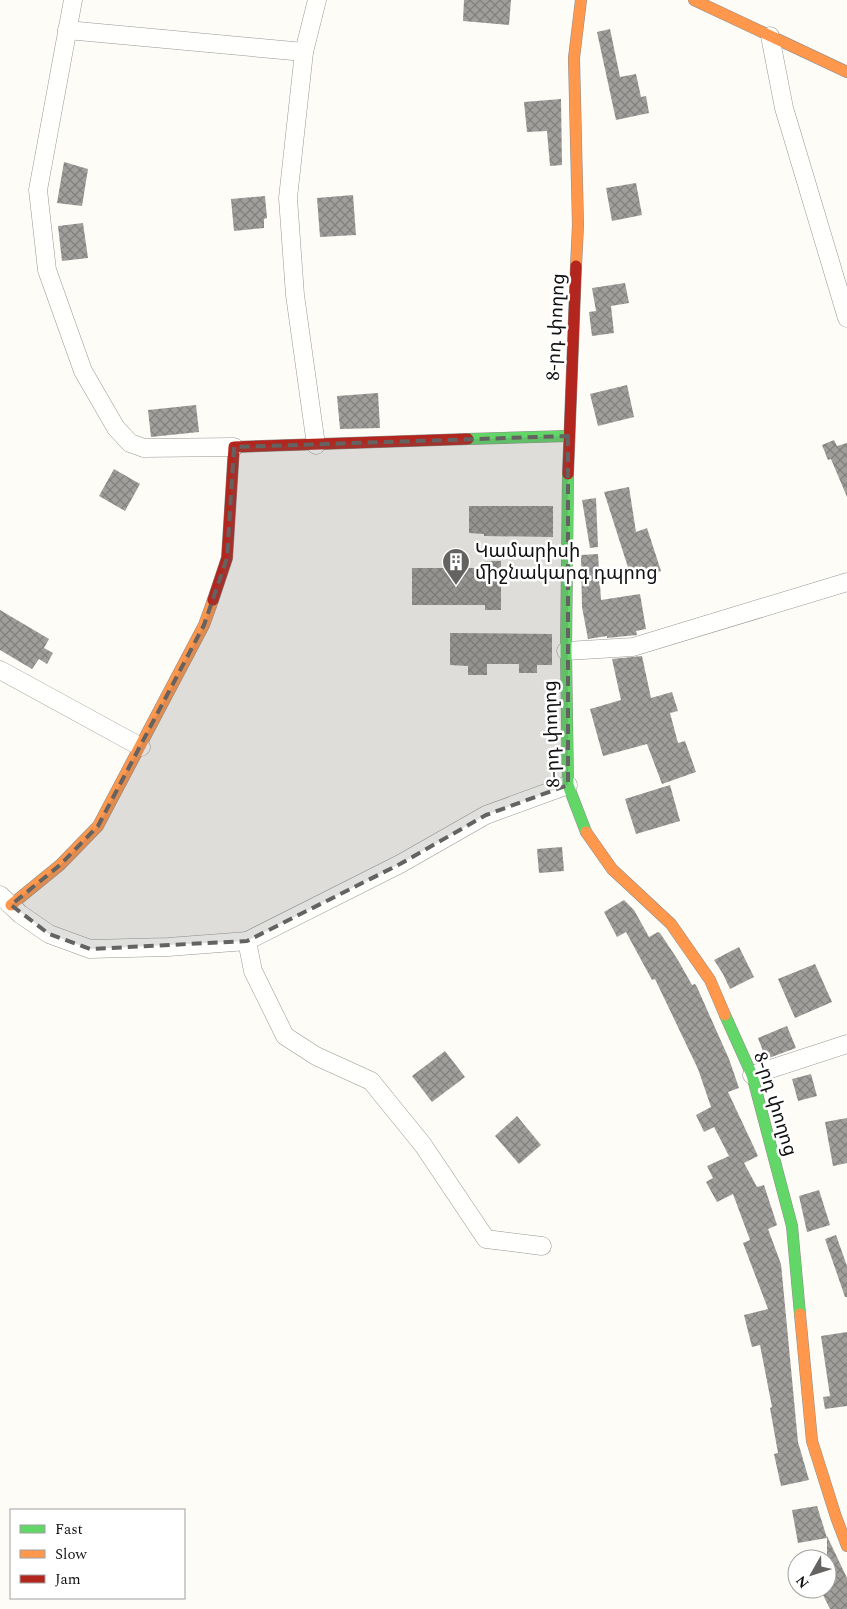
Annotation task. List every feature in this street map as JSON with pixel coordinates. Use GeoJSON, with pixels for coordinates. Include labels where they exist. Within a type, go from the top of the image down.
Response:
{"type":"FeatureCollection","features":[{"type":"Feature","properties":{"kind":"street"},"geometry":{"type":"LineString","coordinates":[[73,0],[38,190],[47,270],[83,371],[116,428],[130,443],[144,448],[234,447],[568,436]]}},
{"type":"Feature","properties":{"kind":"street"},"geometry":{"type":"LineString","coordinates":[[316,445],[295,295],[288,198],[304,52],[317,0]]}},
{"type":"Feature","properties":{"kind":"street","name":"8-րդ փողոց"},"geometry":{"type":"LineString","coordinates":[[580,0],[574,58],[578,225],[568,436],[566,651],[568,785],[582,828],[612,869],[671,924],[710,980],[752,1075],[792,1226],[812,1442],[847,1546]]}},
{"type":"Feature","properties":{"kind":"street"},"geometry":{"type":"LineString","coordinates":[[694,0],[847,72]]}},
{"type":"Feature","properties":{"kind":"street"},"geometry":{"type":"LineString","coordinates":[[67,30],[304,52]]}},
{"type":"Feature","properties":{"kind":"street"},"geometry":{"type":"LineString","coordinates":[[770,36],[784,108],[847,318]]}},
{"type":"Feature","properties":{"kind":"street"},"geometry":{"type":"LineString","coordinates":[[234,447],[227,558],[204,626],[98,826],[60,865],[5,900],[20,914],[49,934],[90,949],[168,947],[247,941],[400,864],[486,815],[568,785]]}},
{"type":"Feature","properties":{"kind":"street"},"geometry":{"type":"LineString","coordinates":[[566,651],[633,647],[847,582]]}},
{"type":"Feature","properties":{"kind":"street"},"geometry":{"type":"LineString","coordinates":[[0,670],[141,747]]}},
{"type":"Feature","properties":{"kind":"street"},"geometry":{"type":"LineString","coordinates":[[247,941],[254,971],[285,1036],[316,1056],[371,1081],[423,1145],[486,1240],[542,1246]]}},
{"type":"Feature","properties":{"kind":"street"},"geometry":{"type":"LineString","coordinates":[[752,1075],[847,1044]]}},
{"type":"Feature","properties":{"kind":"highlighted area"},"geometry":{"type":"Polygon","coordinates":[[[568,436],[568,785],[486,815],[400,864],[247,941],[90,949],[49,934],[11,905],[60,865],[98,826],[204,625],[227,558],[234,447],[568,436]]]}},
{"type":"Feature","properties":{"kind":"building"},"geometry":{"type":"Polygon","coordinates":[[[464,0],[511,0],[509,25],[463,21],[464,0]]]}},
{"type":"Feature","properties":{"kind":"building"},"geometry":{"type":"Polygon","coordinates":[[[610,29],[620,77],[636,74],[641,97],[646,96],[649,113],[616,120],[597,32],[610,29]]]}},
{"type":"Feature","properties":{"kind":"building"},"geometry":{"type":"Polygon","coordinates":[[[561,99],[562,165],[550,166],[547,131],[527,132],[524,102],[561,99]]]}},
{"type":"Feature","properties":{"kind":"building"},"geometry":{"type":"Polygon","coordinates":[[[64,162],[88,169],[82,206],[57,203],[64,162]]]}},
{"type":"Feature","properties":{"kind":"building"},"geometry":{"type":"Polygon","coordinates":[[[636,183],[642,215],[612,221],[606,188],[636,183]]]}},
{"type":"Feature","properties":{"kind":"building"},"geometry":{"type":"Polygon","coordinates":[[[353,195],[356,235],[320,237],[317,198],[353,195]]]}},
{"type":"Feature","properties":{"kind":"building"},"geometry":{"type":"Polygon","coordinates":[[[265,196],[267,218],[264,219],[264,228],[234,231],[231,199],[265,196]]]}},
{"type":"Feature","properties":{"kind":"building"},"geometry":{"type":"Polygon","coordinates":[[[83,223],[88,258],[62,261],[58,226],[83,223]]]}},
{"type":"Feature","properties":{"kind":"building"},"geometry":{"type":"Polygon","coordinates":[[[625,283],[629,303],[611,306],[614,333],[592,336],[589,312],[596,311],[592,288],[625,283]]]}},
{"type":"Feature","properties":{"kind":"building"},"geometry":{"type":"Polygon","coordinates":[[[627,385],[634,417],[598,426],[590,394],[627,385]]]}},
{"type":"Feature","properties":{"kind":"building"},"geometry":{"type":"Polygon","coordinates":[[[378,393],[380,428],[340,429],[337,396],[378,393]]]}},
{"type":"Feature","properties":{"kind":"building"},"geometry":{"type":"Polygon","coordinates":[[[196,405],[199,432],[151,437],[148,410],[196,405]]]}},
{"type":"Feature","properties":{"kind":"building"},"geometry":{"type":"Polygon","coordinates":[[[834,440],[837,446],[847,443],[847,497],[831,459],[828,460],[822,445],[834,440]]]}},
{"type":"Feature","properties":{"kind":"building"},"geometry":{"type":"Polygon","coordinates":[[[114,469],[140,484],[125,511],[99,496],[114,469]]]}},
{"type":"Feature","properties":{"kind":"building"},"geometry":{"type":"Polygon","coordinates":[[[629,487],[636,532],[647,528],[661,571],[632,580],[604,492],[629,487]]]}},
{"type":"Feature","properties":{"kind":"building"},"geometry":{"type":"Polygon","coordinates":[[[596,498],[598,547],[590,548],[582,500],[596,498]]]}},
{"type":"Feature","properties":{"kind":"building"},"geometry":{"type":"Polygon","coordinates":[[[469,506],[553,506],[553,537],[484,536],[484,534],[469,533],[469,506]]]}},
{"type":"Feature","properties":{"kind":"building"},"geometry":{"type":"Polygon","coordinates":[[[598,554],[601,600],[640,594],[646,629],[636,631],[637,635],[588,639],[582,607],[581,555],[598,554]]]}},
{"type":"Feature","properties":{"kind":"building"},"geometry":{"type":"Polygon","coordinates":[[[484,561],[501,561],[501,610],[485,610],[485,605],[412,605],[412,568],[484,568],[484,561]]]}},
{"type":"Feature","properties":{"kind":"building"},"geometry":{"type":"Polygon","coordinates":[[[0,610],[49,639],[44,648],[53,653],[47,664],[39,659],[32,669],[0,650],[0,610]]]}},
{"type":"Feature","properties":{"kind":"building"},"geometry":{"type":"Polygon","coordinates":[[[450,633],[552,634],[552,665],[537,665],[537,673],[519,673],[519,664],[487,664],[487,675],[468,675],[468,666],[450,665],[450,633]]]}},
{"type":"Feature","properties":{"kind":"building"},"geometry":{"type":"Polygon","coordinates":[[[642,656],[651,698],[672,692],[678,711],[670,713],[678,743],[685,741],[696,772],[662,784],[647,744],[603,756],[590,709],[621,700],[612,659],[642,656]]]}},
{"type":"Feature","properties":{"kind":"building"},"geometry":{"type":"Polygon","coordinates":[[[670,785],[680,821],[636,834],[625,799],[670,785]]]}},
{"type":"Feature","properties":{"kind":"building"},"geometry":{"type":"Polygon","coordinates":[[[562,847],[564,871],[539,873],[537,849],[562,847]]]}},
{"type":"Feature","properties":{"kind":"building"},"geometry":{"type":"Polygon","coordinates":[[[624,900],[634,910],[649,937],[658,932],[660,933],[692,985],[695,984],[697,987],[729,1059],[739,1088],[728,1092],[758,1156],[744,1163],[757,1187],[764,1185],[777,1225],[768,1229],[781,1264],[798,1442],[809,1480],[781,1486],[774,1454],[778,1453],[770,1408],[772,1407],[760,1345],[752,1347],[744,1315],[768,1309],[743,1243],[750,1240],[733,1194],[717,1202],[706,1182],[713,1178],[707,1166],[729,1156],[714,1127],[704,1132],[696,1115],[711,1107],[698,1069],[655,979],[652,980],[626,932],[617,937],[604,912],[624,900]]]}},
{"type":"Feature","properties":{"kind":"building"},"geometry":{"type":"Polygon","coordinates":[[[739,947],[754,977],[730,989],[714,960],[739,947]]]}},
{"type":"Feature","properties":{"kind":"building"},"geometry":{"type":"Polygon","coordinates":[[[815,964],[832,1002],[795,1018],[778,979],[815,964]]]}},
{"type":"Feature","properties":{"kind":"building"},"geometry":{"type":"Polygon","coordinates":[[[787,1026],[796,1048],[766,1059],[758,1038],[787,1026]]]}},
{"type":"Feature","properties":{"kind":"building"},"geometry":{"type":"Polygon","coordinates":[[[445,1051],[465,1077],[432,1102],[412,1076],[445,1051]]]}},
{"type":"Feature","properties":{"kind":"building"},"geometry":{"type":"Polygon","coordinates":[[[811,1074],[817,1096],[798,1101],[792,1079],[811,1074]]]}},
{"type":"Feature","properties":{"kind":"building"},"geometry":{"type":"Polygon","coordinates":[[[517,1116],[541,1145],[519,1164],[495,1136],[517,1116]]]}},
{"type":"Feature","properties":{"kind":"building"},"geometry":{"type":"Polygon","coordinates":[[[847,1118],[847,1163],[833,1166],[825,1122],[847,1118]]]}},
{"type":"Feature","properties":{"kind":"building"},"geometry":{"type":"Polygon","coordinates":[[[819,1190],[830,1225],[807,1232],[799,1196],[819,1190]]]}},
{"type":"Feature","properties":{"kind":"building"},"geometry":{"type":"Polygon","coordinates":[[[836,1235],[847,1266],[847,1297],[845,1297],[825,1239],[836,1235]]]}},
{"type":"Feature","properties":{"kind":"building"},"geometry":{"type":"Polygon","coordinates":[[[847,1332],[847,1406],[825,1409],[823,1397],[830,1396],[821,1336],[847,1332]]]}},
{"type":"Feature","properties":{"kind":"building"},"geometry":{"type":"Polygon","coordinates":[[[817,1506],[827,1538],[798,1543],[792,1510],[817,1506]]]}},
{"type":"Feature","properties":{"kind":"building"},"geometry":{"type":"Polygon","coordinates":[[[827,1536],[833,1549],[827,1549],[827,1536]]]}},
{"type":"Feature","properties":{"kind":"building"},"geometry":{"type":"Polygon","coordinates":[[[837,1557],[847,1578],[847,1609],[830,1609],[825,1599],[837,1599],[837,1557]]]}},
{"type":"Feature","properties":{"kind":"traffic: fast"},"geometry":{"type":"LineString","coordinates":[[468,439],[568,436]]}},
{"type":"Feature","properties":{"kind":"traffic: fast"},"geometry":{"type":"LineString","coordinates":[[568,474],[566,651],[568,785],[586,832]]}},
{"type":"Feature","properties":{"kind":"traffic: fast"},"geometry":{"type":"LineString","coordinates":[[725,1015],[752,1075],[792,1226],[800,1314]]}},
{"type":"Feature","properties":{"kind":"traffic: slow"},"geometry":{"type":"LineString","coordinates":[[576,266],[578,225],[574,58],[581,0]]}},
{"type":"Feature","properties":{"kind":"traffic: slow"},"geometry":{"type":"LineString","coordinates":[[694,0],[847,72]]}},
{"type":"Feature","properties":{"kind":"traffic: slow"},"geometry":{"type":"LineString","coordinates":[[11,905],[60,865],[98,826],[204,625],[213,600]]}},
{"type":"Feature","properties":{"kind":"traffic: slow"},"geometry":{"type":"LineString","coordinates":[[586,832],[612,869],[671,924],[710,980],[725,1015]]}},
{"type":"Feature","properties":{"kind":"traffic: slow"},"geometry":{"type":"LineString","coordinates":[[800,1314],[812,1441],[847,1546]]}},
{"type":"Feature","properties":{"kind":"traffic: jam"},"geometry":{"type":"LineString","coordinates":[[568,474],[576,266]]}},
{"type":"Feature","properties":{"kind":"traffic: jam"},"geometry":{"type":"LineString","coordinates":[[213,600],[227,558],[234,447],[468,439]]}},
{"type":"Feature","properties":{"kind":"place","name":"Կամարիսի միջնակարգ դպրոց"},"geometry":{"type":"Point","coordinates":[456,586]}}]}
